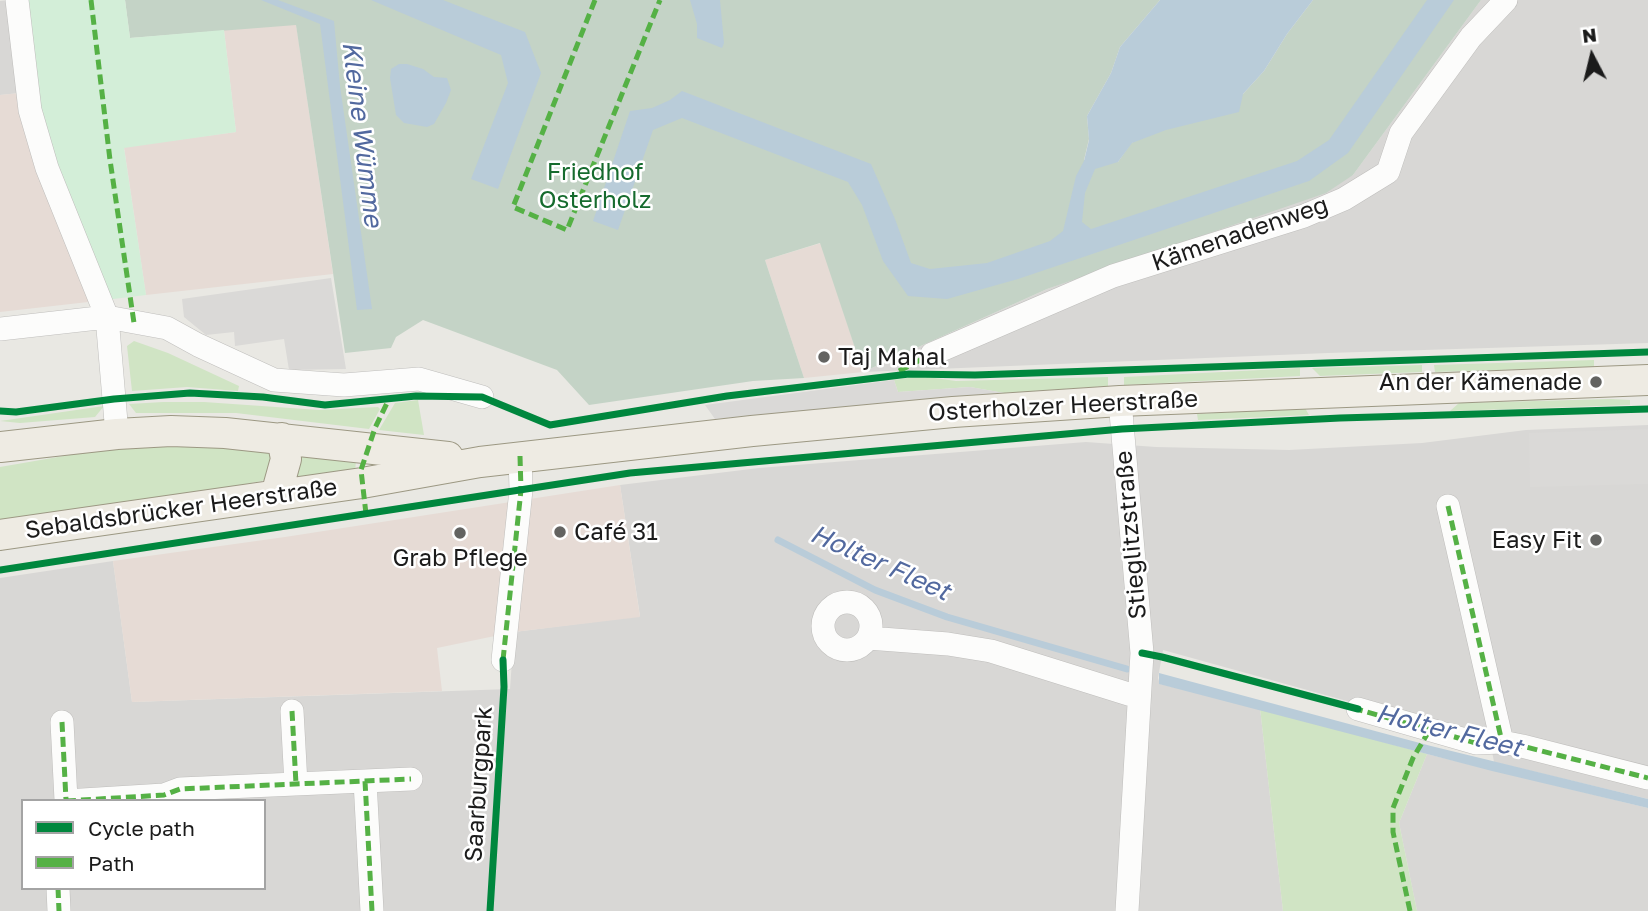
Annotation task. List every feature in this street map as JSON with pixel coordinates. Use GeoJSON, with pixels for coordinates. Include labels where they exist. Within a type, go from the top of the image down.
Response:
{"type":"FeatureCollection","features":[{"type":"Feature","properties":{"kind":"main road","name":"Osterholzer Heerstraße"},"geometry":{"type":"LineString","coordinates":[[362,483],[520,456],[940,413],[1120,401],[1648,380]]}},
{"type":"Feature","properties":{"kind":"main road","name":"Sebaldsbrücker Heerstraße"},"geometry":{"type":"LineString","coordinates":[[0,447],[117,434],[184,432],[282,438],[368,449]]}},
{"type":"Feature","properties":{"kind":"main road"},"geometry":{"type":"LineString","coordinates":[[276,495],[286,459],[282,438]]}},
{"type":"Feature","properties":{"kind":"main road","name":"Osterholzer Heerstraße"},"geometry":{"type":"LineString","coordinates":[[368,449],[480,462]]}},
{"type":"Feature","properties":{"kind":"main road","name":"Sebaldsbrücker Heerstraße"},"geometry":{"type":"LineString","coordinates":[[0,535],[362,483]]}},
{"type":"Feature","properties":{"kind":"street"},"geometry":{"type":"LineString","coordinates":[[17,0],[30,110],[47,168],[107,317],[117,434]]}},
{"type":"Feature","properties":{"kind":"street","name":"Kämenadenweg"},"geometry":{"type":"LineString","coordinates":[[932,354],[1113,276],[1304,216],[1344,199],[1388,172],[1401,133],[1471,37],[1506,0]]}},
{"type":"Feature","properties":{"kind":"street"},"geometry":{"type":"LineString","coordinates":[[0,329],[107,317],[167,328],[274,380],[344,385],[419,380],[482,397]]}},
{"type":"Feature","properties":{"kind":"street","name":"Stieglitzstraße"},"geometry":{"type":"LineString","coordinates":[[1120,401],[1142,653],[1127,911]]}},
{"type":"Feature","properties":{"kind":"street"},"geometry":{"type":"LineString","coordinates":[[503,660],[521,490],[520,456]]}},
{"type":"Feature","properties":{"kind":"street"},"geometry":{"type":"LineString","coordinates":[[1448,506],[1502,743]]}},
{"type":"Feature","properties":{"kind":"street"},"geometry":{"type":"LineString","coordinates":[[868,638],[948,644],[991,651],[1138,697]]}},
{"type":"Feature","properties":{"kind":"street"},"geometry":{"type":"LineString","coordinates":[[1357,709],[1476,743],[1502,743],[1648,778]]}},
{"type":"Feature","properties":{"kind":"street"},"geometry":{"type":"LineString","coordinates":[[292,711],[296,784]]}},
{"type":"Feature","properties":{"kind":"street"},"geometry":{"type":"LineString","coordinates":[[62,722],[66,799]]}},
{"type":"Feature","properties":{"kind":"street"},"geometry":{"type":"LineString","coordinates":[[86,799],[164,795],[180,789],[411,779]]}},
{"type":"Feature","properties":{"kind":"street"},"geometry":{"type":"LineString","coordinates":[[365,781],[372,911]]}},
{"type":"Feature","properties":{"kind":"street"},"geometry":{"type":"LineString","coordinates":[[58,890],[59,911]]}},
{"type":"Feature","properties":{"kind":"shaded area"},"geometry":{"type":"Polygon","coordinates":[[[10,0],[20,93],[0,95],[0,1],[10,0]]]}},
{"type":"Feature","properties":{"kind":"shaded area"},"geometry":{"type":"Polygon","coordinates":[[[1481,0],[1648,0],[1648,343],[863,372],[1047,289],[1353,175],[1481,0]]]}},
{"type":"Feature","properties":{"kind":"shaded area"},"geometry":{"type":"Polygon","coordinates":[[[296,24],[333,274],[146,295],[124,147],[236,132],[224,30],[296,24]]]}},
{"type":"Feature","properties":{"kind":"shaded area"},"geometry":{"type":"Polygon","coordinates":[[[20,93],[97,301],[0,312],[0,95],[20,93]]]}},
{"type":"Feature","properties":{"kind":"shaded area"},"geometry":{"type":"Polygon","coordinates":[[[821,243],[863,372],[804,378],[765,260],[821,243]]]}},
{"type":"Feature","properties":{"kind":"shaded area"},"geometry":{"type":"Polygon","coordinates":[[[331,278],[346,369],[289,370],[284,339],[235,346],[234,332],[206,335],[184,317],[182,299],[331,278]]]}},
{"type":"Feature","properties":{"kind":"shaded area"},"geometry":{"type":"Polygon","coordinates":[[[894,380],[898,392],[970,387],[1004,393],[715,419],[705,405],[894,380]]]}},
{"type":"Feature","properties":{"kind":"shaded area"},"geometry":{"type":"Polygon","coordinates":[[[1648,425],[1648,799],[1494,762],[1489,735],[1466,734],[1163,650],[1158,678],[1160,684],[1260,708],[1283,911],[0,911],[0,578],[113,561],[132,702],[510,689],[514,632],[640,616],[620,485],[759,468],[1086,442],[1156,447],[1289,450],[1422,443],[1526,430],[1648,425]]]}},
{"type":"Feature","properties":{"kind":"shaded area"},"geometry":{"type":"Polygon","coordinates":[[[1648,429],[1648,484],[1530,487],[1529,433],[1648,429]]]}},
{"type":"Feature","properties":{"kind":"shaded area"},"geometry":{"type":"Polygon","coordinates":[[[620,485],[640,617],[514,632],[437,648],[442,691],[132,702],[113,561],[620,485]]]}},
{"type":"Feature","properties":{"kind":"shaded area"},"geometry":{"type":"Polygon","coordinates":[[[1427,754],[1648,808],[1648,911],[1417,911],[1399,823],[1427,754]]]}},
{"type":"Feature","properties":{"kind":"green space"},"geometry":{"type":"Polygon","coordinates":[[[10,0],[125,0],[130,38],[224,30],[236,132],[124,148],[146,295],[97,301],[39,159],[10,0]]]}},
{"type":"Feature","properties":{"kind":"green space","name":"Friedhof Osterholz"},"geometry":{"type":"Polygon","coordinates":[[[125,0],[1160,0],[1120,47],[1111,73],[1087,116],[1089,139],[1084,160],[1118,162],[1131,143],[1243,94],[1264,71],[1313,0],[1481,0],[1353,175],[1326,193],[1047,289],[863,372],[820,243],[765,260],[804,378],[753,381],[589,405],[557,370],[423,320],[396,337],[391,348],[345,353],[296,25],[130,38],[125,0]]]}},
{"type":"Feature","properties":{"kind":"green space"},"geometry":{"type":"Polygon","coordinates":[[[134,341],[168,353],[239,386],[238,391],[187,387],[132,391],[127,346],[134,341]]]}},
{"type":"Feature","properties":{"kind":"green space"},"geometry":{"type":"Polygon","coordinates":[[[1594,360],[1594,367],[1435,372],[1434,365],[1594,360]]]}},
{"type":"Feature","properties":{"kind":"green space"},"geometry":{"type":"Polygon","coordinates":[[[1422,365],[1422,372],[1320,376],[1312,368],[1422,365]]]}},
{"type":"Feature","properties":{"kind":"green space"},"geometry":{"type":"Polygon","coordinates":[[[1300,368],[1300,376],[1124,385],[1124,377],[1300,368]]]}},
{"type":"Feature","properties":{"kind":"green space"},"geometry":{"type":"Polygon","coordinates":[[[920,376],[956,381],[1108,377],[1108,386],[1004,393],[970,387],[898,392],[894,380],[920,376]]]}},
{"type":"Feature","properties":{"kind":"green space"},"geometry":{"type":"Polygon","coordinates":[[[418,400],[424,435],[379,430],[395,403],[418,400]]]}},
{"type":"Feature","properties":{"kind":"green space"},"geometry":{"type":"Polygon","coordinates":[[[1630,400],[1630,405],[1450,411],[1459,403],[1630,400]]]}},
{"type":"Feature","properties":{"kind":"green space"},"geometry":{"type":"Polygon","coordinates":[[[163,402],[319,410],[380,409],[369,429],[236,413],[136,413],[129,404],[163,402]]]}},
{"type":"Feature","properties":{"kind":"green space"},"geometry":{"type":"Polygon","coordinates":[[[104,406],[95,417],[20,423],[0,421],[104,406]]]}},
{"type":"Feature","properties":{"kind":"green space"},"geometry":{"type":"Polygon","coordinates":[[[1305,408],[1309,415],[1198,420],[1197,414],[1305,408]]]}},
{"type":"Feature","properties":{"kind":"green space"},"geometry":{"type":"Polygon","coordinates":[[[188,443],[268,449],[275,456],[274,474],[262,481],[241,485],[0,522],[0,467],[110,448],[188,443]]]}},
{"type":"Feature","properties":{"kind":"green space"},"geometry":{"type":"Polygon","coordinates":[[[296,452],[356,460],[355,473],[292,481],[296,452]]]}},
{"type":"Feature","properties":{"kind":"green space"},"geometry":{"type":"Polygon","coordinates":[[[1260,708],[1427,754],[1399,823],[1417,911],[1283,911],[1260,708]]]}},
{"type":"Feature","properties":{"kind":"water"},"geometry":{"type":"Polygon","coordinates":[[[261,0],[278,0],[334,21],[340,86],[372,309],[357,310],[320,24],[261,0]]]}},
{"type":"Feature","properties":{"kind":"water"},"geometry":{"type":"Polygon","coordinates":[[[371,0],[443,0],[525,32],[541,73],[498,189],[471,179],[508,83],[501,55],[371,0]]]}},
{"type":"Feature","properties":{"kind":"water"},"geometry":{"type":"Polygon","coordinates":[[[690,0],[720,0],[724,43],[722,48],[697,38],[697,24],[690,0]]]}},
{"type":"Feature","properties":{"kind":"water"},"geometry":{"type":"Polygon","coordinates":[[[1160,0],[1313,0],[1264,71],[1243,94],[1239,112],[1166,130],[1132,143],[1118,162],[1095,169],[1085,193],[1082,222],[1091,229],[1297,161],[1329,140],[1427,0],[1454,0],[1348,153],[1309,181],[1018,279],[947,299],[908,296],[883,261],[862,205],[848,182],[682,118],[653,130],[618,230],[593,221],[630,111],[652,108],[682,91],[871,164],[911,263],[930,269],[987,263],[1050,241],[1063,231],[1076,176],[1084,161],[1089,140],[1087,116],[1111,73],[1120,47],[1160,0]]]}},
{"type":"Feature","properties":{"kind":"water"},"geometry":{"type":"Polygon","coordinates":[[[399,64],[423,69],[434,77],[447,78],[451,90],[434,124],[427,127],[404,123],[396,115],[390,78],[391,69],[399,64]]]}},
{"type":"Feature","properties":{"kind":"water"},"geometry":{"type":"Polygon","coordinates":[[[1159,673],[1431,746],[1648,799],[1648,808],[1492,771],[1159,684],[1159,673]]]}},
{"type":"Feature","properties":{"kind":"waterway","name":"Holter Fleet"},"geometry":{"type":"LineString","coordinates":[[778,540],[875,590],[947,617],[1127,669]]}},
{"type":"Feature","properties":{"kind":"marked path"},"geometry":{"type":"LineString","coordinates":[[91,0],[110,160],[134,323]]}},
{"type":"Feature","properties":{"kind":"marked path"},"geometry":{"type":"LineString","coordinates":[[595,0],[513,207],[567,230],[660,0]]}},
{"type":"Feature","properties":{"kind":"marked path"},"geometry":{"type":"LineString","coordinates":[[899,371],[932,354]]}},
{"type":"Feature","properties":{"kind":"marked path"},"geometry":{"type":"LineString","coordinates":[[366,514],[361,470],[375,428],[389,399]]}},
{"type":"Feature","properties":{"kind":"marked path"},"geometry":{"type":"LineString","coordinates":[[503,660],[521,490],[520,456]]}},
{"type":"Feature","properties":{"kind":"marked path"},"geometry":{"type":"LineString","coordinates":[[1448,506],[1502,742]]}},
{"type":"Feature","properties":{"kind":"marked path"},"geometry":{"type":"LineString","coordinates":[[1353,708],[1476,743],[1502,742],[1522,746],[1648,778]]}},
{"type":"Feature","properties":{"kind":"marked path"},"geometry":{"type":"LineString","coordinates":[[292,711],[296,784]]}},
{"type":"Feature","properties":{"kind":"marked path"},"geometry":{"type":"LineString","coordinates":[[62,722],[66,799]]}},
{"type":"Feature","properties":{"kind":"marked path"},"geometry":{"type":"LineString","coordinates":[[1410,911],[1393,832],[1393,808],[1413,758],[1429,731]]}},
{"type":"Feature","properties":{"kind":"marked path"},"geometry":{"type":"LineString","coordinates":[[99,799],[164,795],[180,789],[411,779]]}},
{"type":"Feature","properties":{"kind":"marked path"},"geometry":{"type":"LineString","coordinates":[[365,781],[372,911]]}},
{"type":"Feature","properties":{"kind":"marked path"},"geometry":{"type":"LineString","coordinates":[[58,890],[59,911]]}},
{"type":"Feature","properties":{"kind":"cycle path"},"geometry":{"type":"LineString","coordinates":[[0,411],[16,412],[114,399],[190,393],[263,397],[325,405],[416,396],[482,397],[550,425],[727,396],[909,374],[975,375],[1648,352]]}},
{"type":"Feature","properties":{"kind":"cycle path"},"geometry":{"type":"LineString","coordinates":[[0,570],[630,473],[1122,429],[1340,418],[1648,409]]}},
{"type":"Feature","properties":{"kind":"cycle path"},"geometry":{"type":"LineString","coordinates":[[1142,653],[1358,709]]}},
{"type":"Feature","properties":{"kind":"cycle path","name":"Saarburgpark"},"geometry":{"type":"LineString","coordinates":[[490,911],[504,687],[503,660]]}},
{"type":"Feature","properties":{"kind":"place","name":"Taj Mahal"},"geometry":{"type":"Point","coordinates":[824,357]}},
{"type":"Feature","properties":{"kind":"place","name":"An der Kämenade"},"geometry":{"type":"Point","coordinates":[1596,382]}},
{"type":"Feature","properties":{"kind":"place","name":"Café 31"},"geometry":{"type":"Point","coordinates":[560,532]}},
{"type":"Feature","properties":{"kind":"place","name":"Grab Pflege"},"geometry":{"type":"Point","coordinates":[460,533]}},
{"type":"Feature","properties":{"kind":"place","name":"Easy Fit"},"geometry":{"type":"Point","coordinates":[1596,540]}},
{"type":"Feature","properties":{"kind":"water label","name":"Kleine Wümme"},"geometry":{"type":"Point","coordinates":[362,134]}}]}
